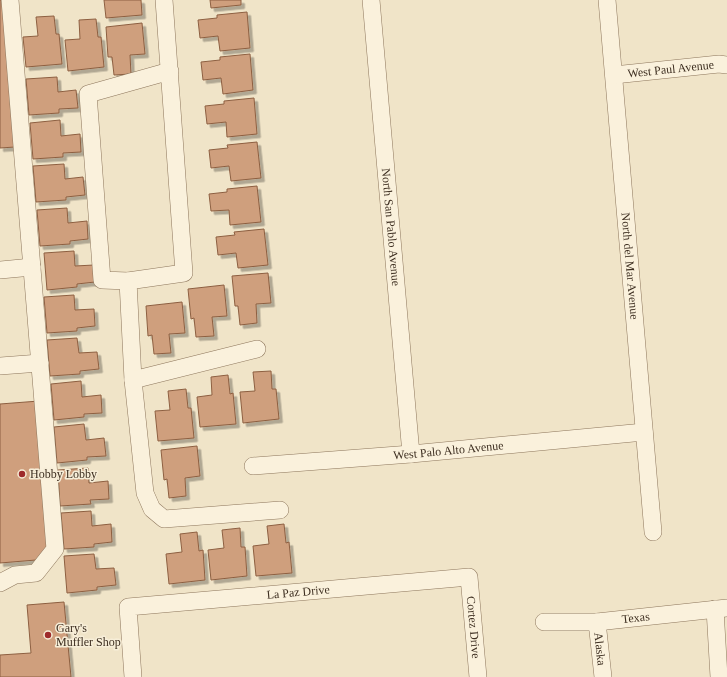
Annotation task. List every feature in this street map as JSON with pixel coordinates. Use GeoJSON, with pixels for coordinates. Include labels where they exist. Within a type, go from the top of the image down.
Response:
{"type":"FeatureCollection","features":[{"type":"Feature","properties":{"kind":"street"},"geometry":{"type":"LineString","coordinates":[[0,584],[15,575],[36,573],[55,549],[10,0]]}},
{"type":"Feature","properties":{"kind":"street"},"geometry":{"type":"LineString","coordinates":[[164,0],[170,71],[184,273],[128,281],[102,280],[88,94],[170,71]]}},
{"type":"Feature","properties":{"kind":"street","name":"North San Pablo Avenue"},"geometry":{"type":"LineString","coordinates":[[372,0],[410,454]]}},
{"type":"Feature","properties":{"kind":"street","name":"North del Mar Avenue"},"geometry":{"type":"LineString","coordinates":[[607,0],[653,532]]}},
{"type":"Feature","properties":{"kind":"street","name":"West Paul Avenue"},"geometry":{"type":"LineString","coordinates":[[614,76],[719,64],[727,65]]}},
{"type":"Feature","properties":{"kind":"street"},"geometry":{"type":"LineString","coordinates":[[0,270],[32,267]]}},
{"type":"Feature","properties":{"kind":"street"},"geometry":{"type":"LineString","coordinates":[[128,281],[133,380],[145,493],[152,509],[164,519],[280,510]]}},
{"type":"Feature","properties":{"kind":"street"},"geometry":{"type":"LineString","coordinates":[[133,380],[257,349]]}},
{"type":"Feature","properties":{"kind":"street"},"geometry":{"type":"LineString","coordinates":[[0,366],[40,363]]}},
{"type":"Feature","properties":{"kind":"street","name":"West Palo Alto Avenue"},"geometry":{"type":"LineString","coordinates":[[253,466],[410,454],[644,432]]}},
{"type":"Feature","properties":{"kind":"street","name":"La Paz Drive"},"geometry":{"type":"LineString","coordinates":[[133,677],[128,607],[469,578]]}},
{"type":"Feature","properties":{"kind":"street","name":"Cortez Drive"},"geometry":{"type":"LineString","coordinates":[[469,578],[478,677]]}},
{"type":"Feature","properties":{"kind":"street"},"geometry":{"type":"LineString","coordinates":[[719,677],[721,608]]}},
{"type":"Feature","properties":{"kind":"street","name":"Texas"},"geometry":{"type":"LineString","coordinates":[[544,622],[597,622],[721,608]]}},
{"type":"Feature","properties":{"kind":"street","name":"Alaska"},"geometry":{"type":"LineString","coordinates":[[597,622],[603,677]]}},
{"type":"Feature","properties":{"kind":"building"},"geometry":{"type":"Polygon","coordinates":[[[0,0],[2,0],[15,147],[0,148],[0,0]]]}},
{"type":"Feature","properties":{"kind":"building"},"geometry":{"type":"Polygon","coordinates":[[[104,0],[141,0],[142,15],[106,18],[104,0]]]}},
{"type":"Feature","properties":{"kind":"building"},"geometry":{"type":"Polygon","coordinates":[[[210,0],[241,0],[241,5],[211,8],[210,0]]]}},
{"type":"Feature","properties":{"kind":"building"},"geometry":{"type":"Polygon","coordinates":[[[247,12],[250,48],[220,51],[218,36],[200,38],[198,20],[217,18],[217,15],[247,12]]]}},
{"type":"Feature","properties":{"kind":"building"},"geometry":{"type":"Polygon","coordinates":[[[54,16],[56,34],[59,34],[62,64],[26,67],[23,37],[38,36],[36,17],[54,16]]]}},
{"type":"Feature","properties":{"kind":"building"},"geometry":{"type":"Polygon","coordinates":[[[96,19],[98,37],[101,37],[104,67],[68,71],[65,40],[80,39],[79,20],[96,19]]]}},
{"type":"Feature","properties":{"kind":"building"},"geometry":{"type":"Polygon","coordinates":[[[142,23],[145,54],[130,55],[131,74],[114,75],[112,57],[108,57],[106,27],[142,23]]]}},
{"type":"Feature","properties":{"kind":"building"},"geometry":{"type":"Polygon","coordinates":[[[250,54],[253,90],[223,94],[221,78],[203,80],[201,62],[220,60],[220,57],[250,54]]]}},
{"type":"Feature","properties":{"kind":"building"},"geometry":{"type":"Polygon","coordinates":[[[57,77],[58,92],[76,90],[78,108],[59,109],[59,113],[29,115],[26,79],[57,77]]]}},
{"type":"Feature","properties":{"kind":"building"},"geometry":{"type":"Polygon","coordinates":[[[254,98],[257,134],[227,137],[226,122],[207,124],[205,106],[224,104],[224,101],[254,98]]]}},
{"type":"Feature","properties":{"kind":"building"},"geometry":{"type":"Polygon","coordinates":[[[60,120],[61,136],[80,134],[81,152],[63,153],[63,157],[33,159],[30,123],[60,120]]]}},
{"type":"Feature","properties":{"kind":"building"},"geometry":{"type":"Polygon","coordinates":[[[257,142],[261,178],[231,181],[229,166],[211,168],[209,150],[228,148],[227,145],[257,142]]]}},
{"type":"Feature","properties":{"kind":"building"},"geometry":{"type":"Polygon","coordinates":[[[64,164],[65,179],[83,177],[85,195],[66,197],[66,200],[36,202],[33,166],[64,164]]]}},
{"type":"Feature","properties":{"kind":"building"},"geometry":{"type":"Polygon","coordinates":[[[257,186],[261,222],[230,225],[229,210],[211,211],[209,194],[227,192],[227,189],[257,186]]]}},
{"type":"Feature","properties":{"kind":"building"},"geometry":{"type":"Polygon","coordinates":[[[67,208],[68,223],[87,221],[88,239],[70,241],[70,244],[40,246],[37,210],[67,208]]]}},
{"type":"Feature","properties":{"kind":"building"},"geometry":{"type":"Polygon","coordinates":[[[264,229],[268,265],[238,268],[236,253],[218,255],[216,237],[235,235],[234,232],[264,229]]]}},
{"type":"Feature","properties":{"kind":"building"},"geometry":{"type":"Polygon","coordinates":[[[74,251],[75,266],[94,265],[95,282],[77,284],[77,287],[47,290],[44,253],[74,251]]]}},
{"type":"Feature","properties":{"kind":"building"},"geometry":{"type":"Polygon","coordinates":[[[268,273],[271,303],[256,304],[257,323],[240,325],[238,306],[235,306],[232,276],[268,273]]]}},
{"type":"Feature","properties":{"kind":"building"},"geometry":{"type":"Polygon","coordinates":[[[224,285],[227,316],[212,317],[214,336],[196,337],[194,318],[191,319],[188,289],[224,285]]]}},
{"type":"Feature","properties":{"kind":"building"},"geometry":{"type":"Polygon","coordinates":[[[74,295],[75,310],[94,309],[95,326],[77,328],[77,331],[47,333],[44,297],[74,295]]]}},
{"type":"Feature","properties":{"kind":"building"},"geometry":{"type":"Polygon","coordinates":[[[182,302],[185,333],[169,334],[171,353],[154,354],[152,335],[148,336],[146,306],[182,302]]]}},
{"type":"Feature","properties":{"kind":"building"},"geometry":{"type":"Polygon","coordinates":[[[77,338],[79,353],[97,352],[99,369],[80,371],[80,374],[50,376],[47,340],[77,338]]]}},
{"type":"Feature","properties":{"kind":"building"},"geometry":{"type":"Polygon","coordinates":[[[271,371],[272,389],[276,389],[279,419],[243,423],[240,392],[255,391],[253,372],[271,371]]]}},
{"type":"Feature","properties":{"kind":"building"},"geometry":{"type":"Polygon","coordinates":[[[228,375],[230,394],[233,393],[236,424],[200,427],[197,397],[212,395],[211,377],[228,375]]]}},
{"type":"Feature","properties":{"kind":"building"},"geometry":{"type":"Polygon","coordinates":[[[81,381],[82,397],[101,395],[102,413],[84,414],[84,417],[54,420],[51,384],[81,381]]]}},
{"type":"Feature","properties":{"kind":"building"},"geometry":{"type":"Polygon","coordinates":[[[186,389],[188,408],[191,408],[194,438],[158,441],[155,411],[170,410],[168,391],[186,389]]]}},
{"type":"Feature","properties":{"kind":"building","name":"Hobby Lobby"},"geometry":{"type":"Polygon","coordinates":[[[39,401],[49,544],[36,560],[0,563],[0,404],[39,401]]]}},
{"type":"Feature","properties":{"kind":"building"},"geometry":{"type":"Polygon","coordinates":[[[84,424],[86,440],[104,438],[106,456],[87,457],[87,460],[57,463],[54,427],[84,424]]]}},
{"type":"Feature","properties":{"kind":"building"},"geometry":{"type":"Polygon","coordinates":[[[197,446],[200,476],[185,478],[186,496],[169,498],[167,479],[164,480],[161,450],[197,446]]]}},
{"type":"Feature","properties":{"kind":"building"},"geometry":{"type":"Polygon","coordinates":[[[88,468],[89,483],[108,481],[109,499],[90,500],[91,504],[60,506],[58,470],[88,468]]]}},
{"type":"Feature","properties":{"kind":"building"},"geometry":{"type":"Polygon","coordinates":[[[91,511],[92,526],[111,524],[112,542],[94,544],[94,547],[64,549],[61,513],[91,511]]]}},
{"type":"Feature","properties":{"kind":"building"},"geometry":{"type":"Polygon","coordinates":[[[284,524],[286,543],[289,542],[292,573],[256,576],[253,546],[269,544],[267,526],[284,524]]]}},
{"type":"Feature","properties":{"kind":"building"},"geometry":{"type":"Polygon","coordinates":[[[240,528],[241,547],[245,547],[247,576],[211,580],[208,550],[224,548],[222,530],[240,528]]]}},
{"type":"Feature","properties":{"kind":"building"},"geometry":{"type":"Polygon","coordinates":[[[197,532],[199,551],[203,550],[205,580],[169,584],[166,554],[182,552],[180,534],[197,532]]]}},
{"type":"Feature","properties":{"kind":"building"},"geometry":{"type":"Polygon","coordinates":[[[94,554],[96,569],[114,568],[116,585],[97,587],[97,590],[67,593],[64,556],[94,554]]]}},
{"type":"Feature","properties":{"kind":"building"},"geometry":{"type":"Polygon","coordinates":[[[64,602],[71,677],[0,677],[0,655],[31,653],[27,605],[64,602]]]}},
{"type":"Feature","properties":{"kind":"place","name":"Hobby Lobby"},"geometry":{"type":"Point","coordinates":[22,474]}},
{"type":"Feature","properties":{"kind":"place","name":"Gary's Muffler Shop"},"geometry":{"type":"Point","coordinates":[48,635]}}]}
